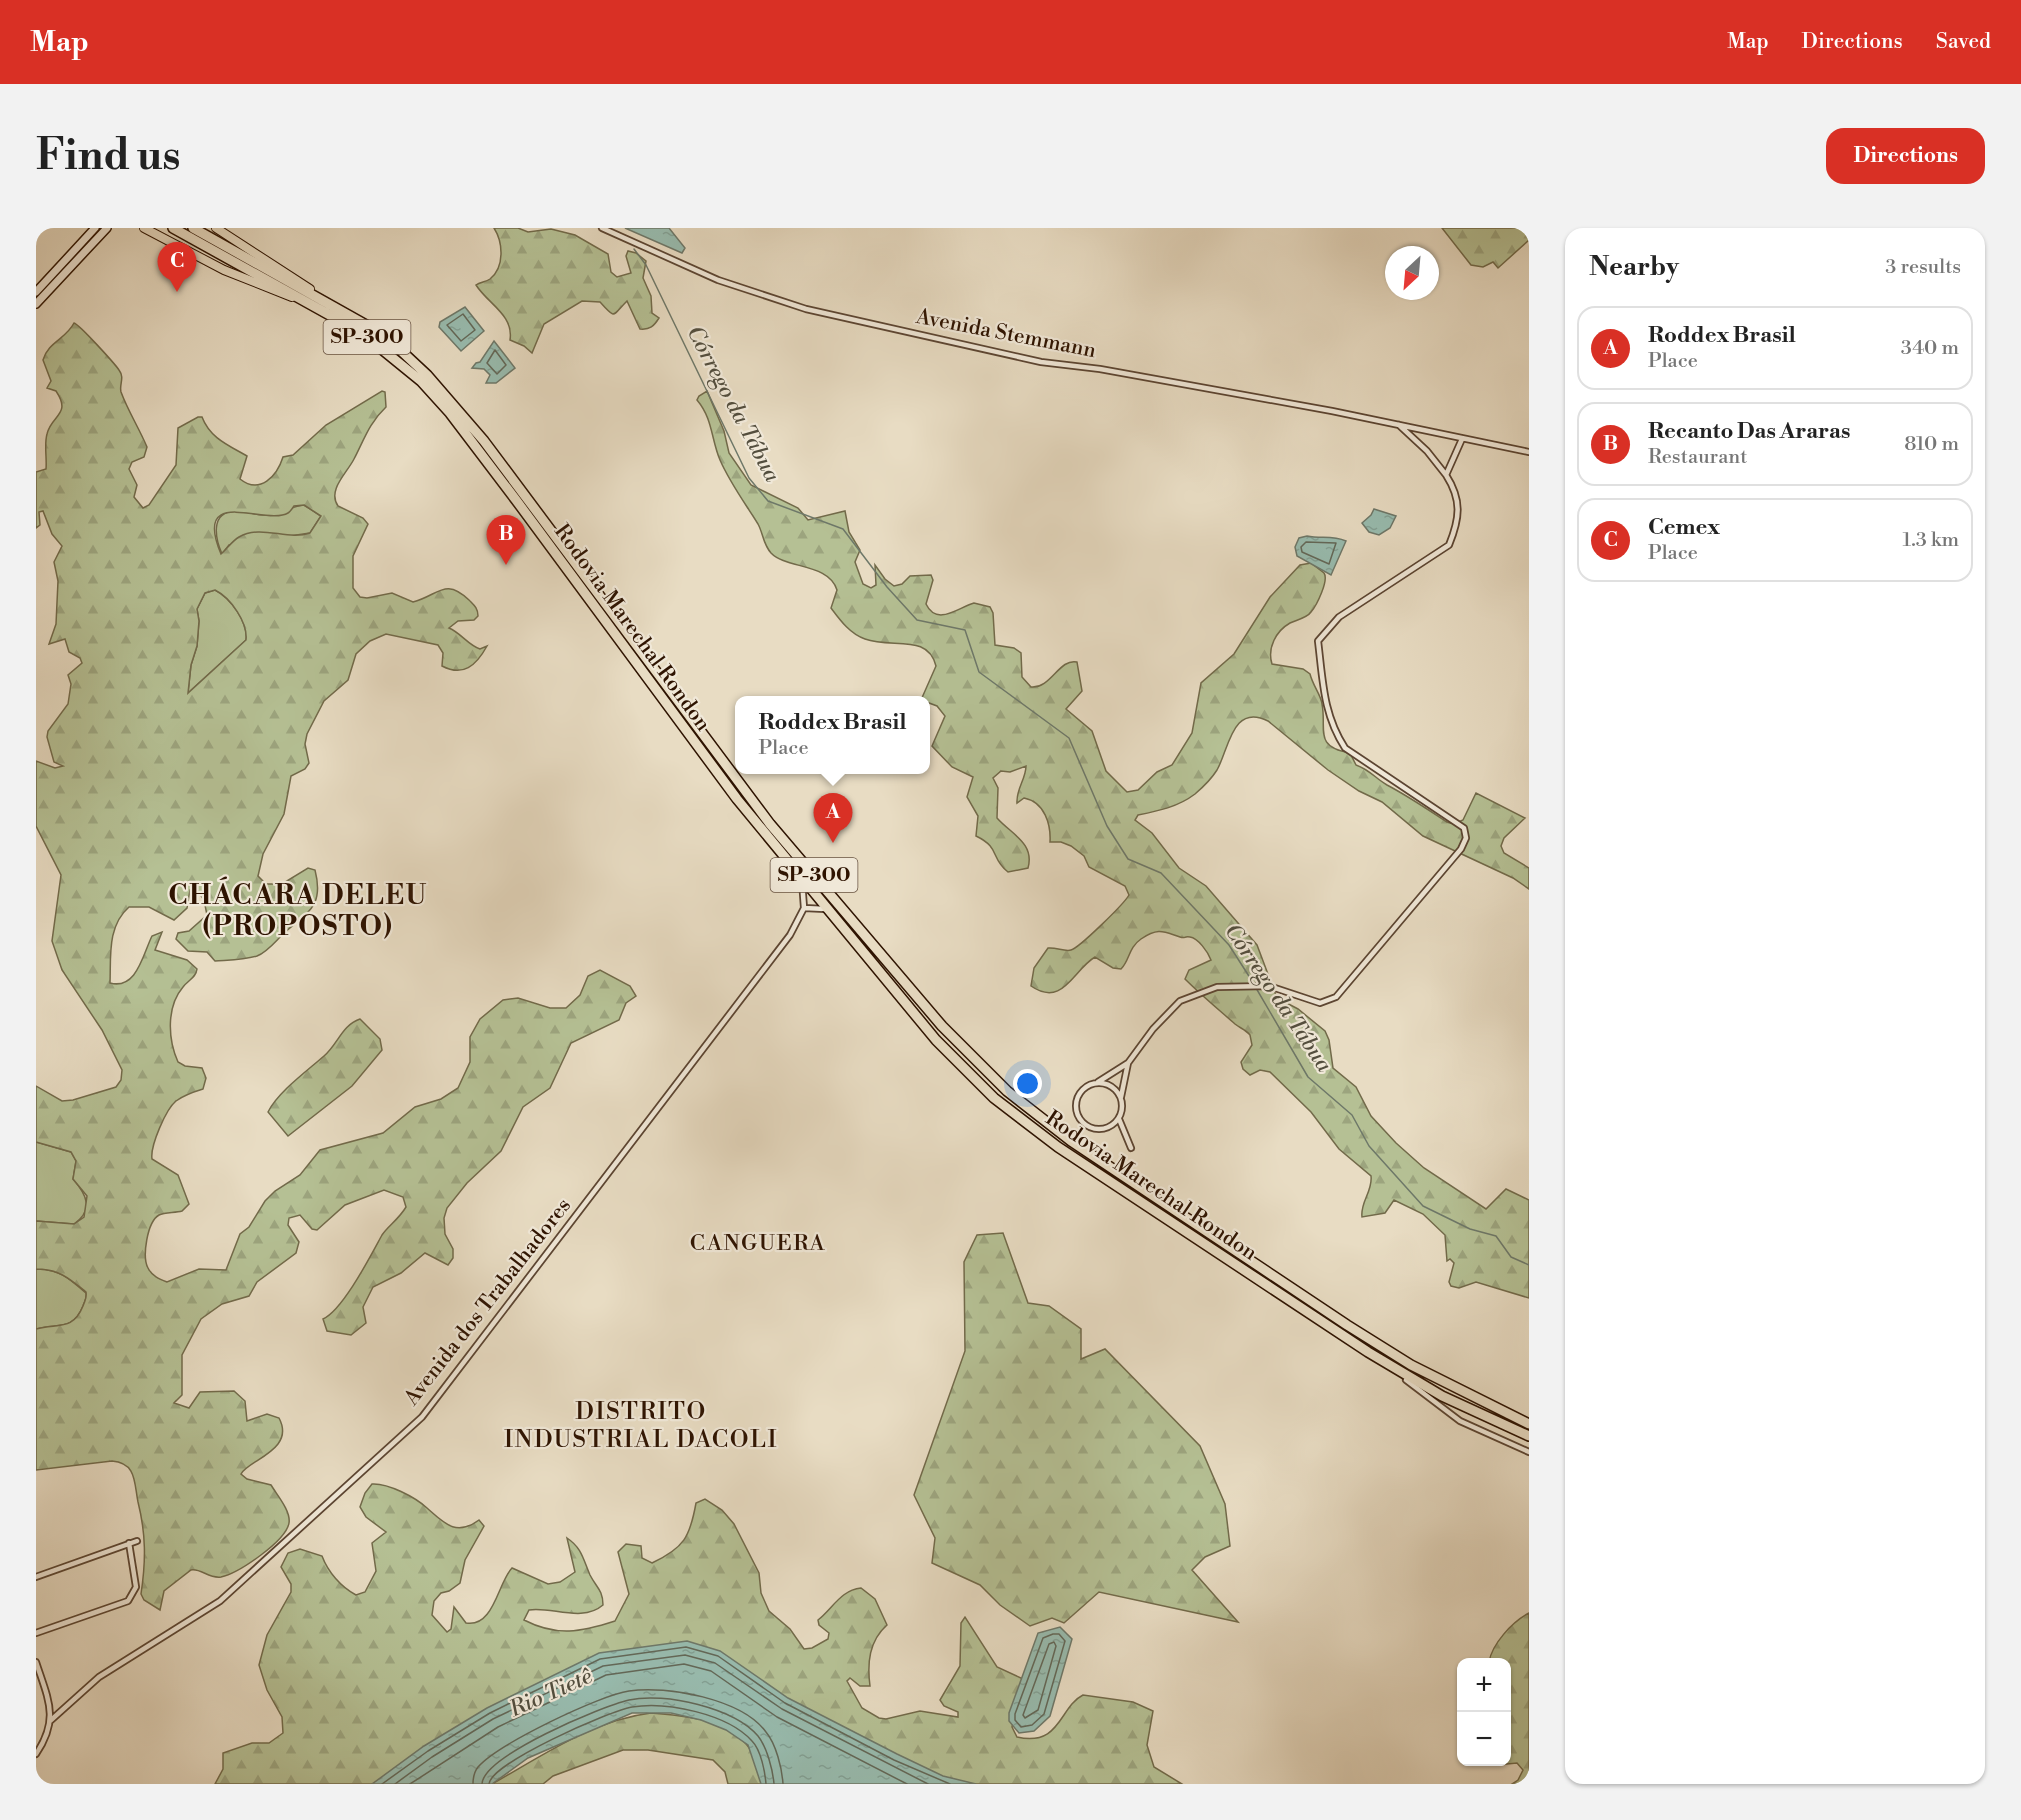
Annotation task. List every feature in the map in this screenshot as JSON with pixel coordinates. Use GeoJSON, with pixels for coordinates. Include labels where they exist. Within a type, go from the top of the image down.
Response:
{"type":"FeatureCollection","features":[{"type":"Feature","properties":{"kind":"highway","name":"Rodovia Marechal Rondon"},"geometry":{"type":"LineString","coordinates":[[173,228],[325,305],[392,355],[450,413],[730,790],[941,1046],[1023,1122],[1368,1352],[1442,1396],[1529,1436]]}},
{"type":"Feature","properties":{"kind":"highway","name":"Rodovia Marechal Rondon"},"geometry":{"type":"LineString","coordinates":[[193,228],[397,347],[457,408],[770,824],[948,1033],[1007,1091],[1071,1141],[1347,1326],[1420,1370],[1529,1424]]}},
{"type":"Feature","properties":{"kind":"main road"},"geometry":{"type":"LineString","coordinates":[[144,228],[224,270],[325,305]]}},
{"type":"Feature","properties":{"kind":"main road"},"geometry":{"type":"LineString","coordinates":[[216,228],[259,254],[325,305]]}},
{"type":"Feature","properties":{"kind":"street"},"geometry":{"type":"LineString","coordinates":[[36,292],[95,228]]}},
{"type":"Feature","properties":{"kind":"street"},"geometry":{"type":"LineString","coordinates":[[37,302],[106,228]]}},
{"type":"Feature","properties":{"kind":"street","name":"Avenida Stemmann"},"geometry":{"type":"LineString","coordinates":[[602,228],[718,280],[806,309],[1041,362],[1100,369],[1398,424],[1529,452]]}},
{"type":"Feature","properties":{"kind":"street"},"geometry":{"type":"LineString","coordinates":[[1121,1097],[1128,1064],[1153,1029],[1180,1001],[1217,987],[1250,986],[1269,986],[1320,1003],[1336,997],[1461,849],[1466,838],[1464,828],[1345,748],[1332,729],[1325,701],[1318,641],[1339,617],[1449,544],[1457,524],[1460,508],[1455,489],[1427,451],[1398,424]]}},
{"type":"Feature","properties":{"kind":"street"},"geometry":{"type":"LineString","coordinates":[[1446,475],[1462,439]]}},
{"type":"Feature","properties":{"kind":"street"},"geometry":{"type":"LineString","coordinates":[[802,879],[804,908],[817,907],[830,912]]}},
{"type":"Feature","properties":{"kind":"street","name":"Avenida dos Trabalhadores"},"geometry":{"type":"LineString","coordinates":[[50,1721],[99,1677],[220,1601],[422,1417],[790,935],[804,908]]}},
{"type":"Feature","properties":{"kind":"street"},"geometry":{"type":"LineString","coordinates":[[1097,1082],[1112,1086],[1121,1097],[1123,1104],[1119,1119],[1108,1128],[1101,1130],[1086,1125],[1080,1119],[1076,1104],[1078,1096],[1082,1089],[1128,1064]]}},
{"type":"Feature","properties":{"kind":"street"},"geometry":{"type":"LineString","coordinates":[[1119,1119],[1131,1148]]}},
{"type":"Feature","properties":{"kind":"street"},"geometry":{"type":"LineString","coordinates":[[1368,1352],[1460,1421],[1529,1452]]}},
{"type":"Feature","properties":{"kind":"street"},"geometry":{"type":"LineString","coordinates":[[36,1577],[137,1541]]}},
{"type":"Feature","properties":{"kind":"street"},"geometry":{"type":"LineString","coordinates":[[36,1633],[128,1601],[136,1587],[129,1543]]}},
{"type":"Feature","properties":{"kind":"street"},"geometry":{"type":"LineString","coordinates":[[36,1662],[51,1707],[48,1737],[36,1754]]}},
{"type":"Feature","properties":{"kind":"green space"},"geometry":{"type":"Polygon","coordinates":[[[494,228],[518,228],[528,232],[551,229],[575,235],[608,254],[611,272],[617,277],[631,273],[626,256],[628,251],[636,253],[646,261],[643,278],[651,296],[652,313],[659,318],[651,327],[640,329],[627,301],[616,313],[612,314],[600,302],[582,301],[544,324],[532,353],[524,346],[510,340],[510,331],[504,317],[476,285],[490,279],[498,268],[501,247],[494,228]]]}},
{"type":"Feature","properties":{"kind":"green space"},"geometry":{"type":"Polygon","coordinates":[[[1442,228],[1529,228],[1529,240],[1498,268],[1493,262],[1483,267],[1471,265],[1442,228]]]}},
{"type":"Feature","properties":{"kind":"green space"},"geometry":{"type":"Polygon","coordinates":[[[74,323],[77,325],[121,373],[121,392],[147,447],[144,457],[132,462],[129,469],[137,485],[134,497],[143,508],[149,505],[176,465],[178,428],[198,417],[202,417],[205,424],[220,440],[247,456],[240,479],[254,485],[261,484],[272,477],[283,457],[293,455],[326,425],[382,391],[385,392],[386,407],[371,425],[354,459],[339,482],[335,494],[338,506],[363,518],[368,524],[353,556],[353,588],[360,597],[367,598],[392,593],[413,602],[442,590],[448,589],[461,593],[473,603],[478,616],[474,620],[458,621],[449,628],[480,649],[487,646],[473,664],[463,670],[442,666],[443,653],[438,645],[386,634],[370,641],[356,654],[348,680],[324,701],[307,734],[305,744],[309,763],[305,769],[291,776],[284,814],[263,854],[258,876],[266,884],[282,884],[308,868],[315,870],[317,894],[315,902],[305,915],[264,952],[247,958],[215,961],[207,952],[188,951],[176,939],[178,933],[189,931],[207,915],[204,900],[195,887],[190,890],[187,908],[174,920],[149,907],[129,907],[117,923],[112,942],[110,983],[119,984],[133,976],[152,936],[162,932],[155,950],[187,960],[197,969],[195,975],[177,995],[170,1024],[172,1044],[178,1062],[185,1066],[202,1068],[206,1078],[203,1089],[182,1097],[172,1105],[160,1128],[152,1153],[152,1159],[178,1175],[189,1204],[182,1211],[159,1215],[151,1225],[147,1240],[146,1263],[152,1273],[167,1282],[199,1269],[226,1270],[240,1234],[249,1227],[265,1201],[275,1191],[300,1175],[320,1150],[383,1133],[415,1107],[441,1099],[458,1088],[470,1062],[470,1037],[480,1019],[503,1000],[518,998],[550,1008],[566,1008],[580,995],[588,976],[600,970],[630,986],[636,996],[626,1003],[619,1020],[571,1043],[550,1088],[523,1107],[501,1151],[467,1183],[447,1208],[444,1218],[445,1234],[453,1249],[453,1258],[448,1265],[425,1253],[401,1273],[373,1287],[363,1307],[366,1323],[351,1335],[327,1331],[323,1319],[331,1314],[348,1294],[382,1235],[406,1207],[403,1197],[384,1190],[345,1205],[317,1230],[312,1229],[300,1215],[289,1218],[288,1225],[299,1242],[296,1253],[257,1282],[249,1296],[222,1304],[201,1319],[182,1355],[182,1395],[174,1403],[189,1408],[200,1392],[234,1391],[245,1401],[247,1421],[267,1414],[279,1418],[283,1429],[276,1446],[241,1474],[247,1479],[271,1485],[286,1508],[289,1523],[271,1547],[250,1563],[229,1574],[217,1577],[191,1570],[164,1591],[160,1610],[144,1600],[141,1594],[144,1536],[135,1481],[130,1470],[112,1461],[36,1470],[36,1329],[70,1323],[79,1314],[86,1299],[86,1292],[63,1275],[36,1269],[36,1221],[74,1224],[84,1217],[87,1196],[73,1179],[76,1161],[71,1152],[36,1142],[36,1086],[62,1101],[73,1100],[116,1087],[121,1080],[122,1070],[102,1030],[62,970],[52,941],[61,875],[36,826],[36,761],[55,768],[63,766],[54,762],[47,737],[48,731],[68,704],[71,684],[68,675],[82,663],[80,658],[69,652],[65,639],[49,644],[56,624],[58,581],[54,562],[62,546],[52,534],[43,511],[39,512],[40,525],[36,528],[36,472],[46,469],[47,434],[62,405],[56,391],[47,388],[51,381],[43,360],[49,349],[74,323]],[[304,505],[294,506],[288,513],[278,516],[235,512],[224,514],[216,520],[215,533],[221,554],[236,539],[248,533],[301,535],[310,533],[321,516],[304,505]],[[215,590],[205,593],[197,609],[199,621],[197,646],[191,665],[188,693],[246,640],[244,626],[237,612],[227,599],[215,590]]]}},
{"type":"Feature","properties":{"kind":"green space"},"geometry":{"type":"Polygon","coordinates":[[[707,391],[724,431],[729,453],[751,485],[798,508],[808,520],[845,511],[849,532],[860,550],[855,562],[863,584],[871,588],[876,585],[875,565],[885,579],[894,586],[902,584],[910,576],[931,575],[933,580],[926,604],[936,614],[948,614],[974,603],[990,607],[993,613],[995,645],[1014,648],[1021,653],[1022,677],[1031,687],[1044,683],[1065,664],[1077,662],[1082,691],[1066,709],[1092,731],[1106,771],[1127,792],[1138,790],[1157,772],[1172,765],[1192,733],[1201,683],[1234,654],[1270,597],[1300,565],[1311,563],[1324,573],[1324,587],[1311,612],[1285,626],[1274,640],[1271,652],[1272,664],[1303,669],[1310,674],[1321,701],[1324,736],[1331,746],[1350,753],[1356,765],[1447,822],[1454,824],[1463,820],[1476,793],[1525,818],[1504,838],[1501,846],[1504,853],[1529,868],[1529,889],[1513,878],[1423,836],[1382,802],[1359,791],[1328,770],[1268,721],[1256,717],[1247,718],[1239,723],[1217,770],[1195,794],[1175,805],[1138,815],[1135,820],[1152,833],[1179,868],[1206,886],[1257,945],[1277,998],[1298,1009],[1325,1031],[1329,1040],[1333,1068],[1356,1087],[1371,1116],[1396,1143],[1424,1168],[1486,1209],[1506,1189],[1529,1200],[1529,1298],[1476,1282],[1459,1288],[1451,1286],[1449,1282],[1454,1263],[1450,1259],[1447,1261],[1445,1235],[1423,1214],[1394,1200],[1385,1213],[1362,1217],[1371,1176],[1339,1149],[1311,1112],[1270,1072],[1260,1070],[1250,1075],[1243,1069],[1241,1062],[1252,1045],[1250,1035],[1185,979],[1189,970],[1211,960],[1196,940],[1165,932],[1152,933],[1137,943],[1121,969],[1113,968],[1095,957],[1060,990],[1051,993],[1042,992],[1031,986],[1034,968],[1048,948],[1071,950],[1083,942],[1129,895],[1125,886],[1089,867],[1084,856],[1071,846],[1061,842],[1050,842],[1048,822],[1037,804],[1024,798],[1017,803],[1026,766],[1010,772],[1001,771],[993,778],[998,788],[997,818],[1025,845],[1029,859],[1028,868],[1008,872],[1002,867],[989,845],[976,836],[978,816],[967,797],[973,777],[952,767],[932,746],[945,716],[937,706],[930,703],[930,696],[923,696],[936,666],[932,656],[925,649],[917,646],[875,642],[855,634],[831,608],[837,590],[832,581],[817,571],[787,562],[771,553],[758,524],[720,460],[706,414],[697,400],[707,391]]]}},
{"type":"Feature","properties":{"kind":"green space"},"geometry":{"type":"Polygon","coordinates":[[[304,505],[321,516],[310,533],[229,545],[222,554],[216,527],[221,516],[227,512],[239,511],[268,515],[304,505]]]}},
{"type":"Feature","properties":{"kind":"green space"},"geometry":{"type":"Polygon","coordinates":[[[215,590],[237,611],[244,626],[246,640],[188,693],[191,665],[197,646],[199,621],[197,609],[205,593],[215,590]]]}},
{"type":"Feature","properties":{"kind":"green space"},"geometry":{"type":"Polygon","coordinates":[[[360,1019],[380,1039],[382,1050],[352,1086],[288,1136],[268,1112],[286,1089],[329,1051],[344,1030],[360,1019]]]}},
{"type":"Feature","properties":{"kind":"green space"},"geometry":{"type":"Polygon","coordinates":[[[36,1142],[71,1152],[76,1161],[73,1179],[85,1197],[86,1208],[74,1224],[36,1221],[36,1142]]]}},
{"type":"Feature","properties":{"kind":"green space"},"geometry":{"type":"Polygon","coordinates":[[[1003,1233],[1028,1303],[1049,1306],[1081,1329],[1081,1359],[1105,1349],[1200,1446],[1225,1504],[1230,1546],[1205,1557],[1192,1570],[1238,1622],[1099,1592],[1064,1623],[1052,1618],[1030,1626],[1000,1605],[980,1585],[932,1563],[935,1538],[914,1495],[965,1351],[964,1262],[977,1235],[1003,1233]]]}},
{"type":"Feature","properties":{"kind":"green space"},"geometry":{"type":"Polygon","coordinates":[[[36,1269],[63,1275],[86,1293],[79,1314],[70,1323],[36,1329],[36,1269]]]}},
{"type":"Feature","properties":{"kind":"green space"},"geometry":{"type":"Polygon","coordinates":[[[372,1484],[393,1488],[409,1495],[451,1526],[464,1527],[479,1520],[484,1526],[465,1560],[460,1583],[449,1591],[441,1593],[434,1601],[432,1615],[447,1632],[451,1629],[454,1607],[466,1623],[475,1623],[483,1618],[494,1603],[512,1568],[548,1584],[560,1582],[575,1572],[567,1538],[582,1554],[600,1592],[603,1605],[586,1613],[529,1610],[524,1620],[558,1631],[580,1630],[615,1621],[629,1594],[618,1552],[626,1544],[641,1546],[642,1558],[652,1563],[663,1558],[684,1540],[691,1525],[696,1503],[705,1499],[722,1510],[734,1524],[759,1573],[761,1593],[769,1611],[790,1629],[804,1649],[812,1648],[828,1639],[829,1633],[819,1625],[818,1620],[848,1592],[861,1588],[875,1599],[887,1625],[873,1645],[869,1669],[870,1686],[860,1686],[850,1678],[847,1681],[862,1708],[879,1718],[886,1719],[920,1711],[958,1717],[958,1712],[944,1706],[940,1700],[960,1666],[961,1623],[965,1617],[997,1667],[1023,1679],[1012,1727],[1017,1737],[1031,1739],[1051,1731],[1075,1701],[1083,1695],[1133,1702],[1153,1711],[1147,1745],[1154,1767],[1182,1784],[936,1784],[809,1720],[736,1665],[377,1784],[215,1784],[223,1769],[223,1753],[252,1743],[269,1743],[283,1733],[282,1717],[267,1690],[259,1665],[267,1635],[291,1592],[291,1584],[281,1567],[288,1553],[300,1549],[322,1556],[336,1578],[356,1595],[365,1592],[376,1571],[372,1543],[386,1532],[366,1517],[360,1507],[365,1493],[372,1484]]]}},
{"type":"Feature","properties":{"kind":"green space"},"geometry":{"type":"Polygon","coordinates":[[[1529,1613],[1529,1784],[1512,1784],[1518,1780],[1523,1770],[1517,1763],[1511,1764],[1511,1658],[1490,1658],[1504,1634],[1529,1613]]]}},
{"type":"Feature","properties":{"kind":"green space"},"geometry":{"type":"Polygon","coordinates":[[[651,1713],[705,1720],[730,1731],[741,1739],[752,1753],[764,1784],[728,1784],[725,1772],[713,1760],[648,1750],[623,1750],[553,1776],[543,1784],[492,1784],[588,1731],[630,1717],[651,1713]]]}},
{"type":"Feature","properties":{"kind":"water"},"geometry":{"type":"Polygon","coordinates":[[[625,228],[669,228],[685,248],[682,253],[625,228]]]}},
{"type":"Feature","properties":{"kind":"water"},"geometry":{"type":"Polygon","coordinates":[[[465,307],[484,331],[461,351],[439,327],[440,322],[465,307]]]}},
{"type":"Feature","properties":{"kind":"water"},"geometry":{"type":"Polygon","coordinates":[[[494,341],[515,368],[496,383],[486,383],[490,375],[484,369],[472,368],[480,362],[494,341]]]}},
{"type":"Feature","properties":{"kind":"water"},"geometry":{"type":"Polygon","coordinates":[[[1374,509],[1396,516],[1390,528],[1379,535],[1369,532],[1362,523],[1374,509]]]}},
{"type":"Feature","properties":{"kind":"water"},"geometry":{"type":"Polygon","coordinates":[[[1307,536],[1346,541],[1331,575],[1297,556],[1295,547],[1299,538],[1307,536]]]}},
{"type":"Feature","properties":{"kind":"water"},"geometry":{"type":"Polygon","coordinates":[[[1060,1627],[1072,1639],[1050,1716],[1034,1731],[1019,1733],[1009,1721],[1009,1713],[1038,1633],[1060,1627]]]}},
{"type":"Feature","properties":{"kind":"water","name":"Rio Tietê"},"geometry":{"type":"Polygon","coordinates":[[[687,1641],[720,1651],[788,1698],[897,1754],[943,1776],[976,1784],[761,1784],[748,1745],[726,1730],[701,1720],[671,1713],[632,1713],[528,1758],[492,1784],[372,1784],[424,1746],[487,1708],[599,1653],[687,1641]]]}},
{"type":"Feature","properties":{"kind":"waterway","name":"Córrego da Tábua"},"geometry":{"type":"LineString","coordinates":[[634,249],[646,265],[749,478],[768,501],[843,529],[887,587],[917,620],[965,630],[979,672],[1069,738],[1107,826],[1128,859],[1161,873],[1229,945],[1254,984]]}},
{"type":"Feature","properties":{"kind":"waterway","name":"Córrego da Tábua"},"geometry":{"type":"LineString","coordinates":[[1256,988],[1308,1077],[1352,1115],[1369,1146],[1423,1206],[1470,1229],[1496,1236],[1511,1257],[1529,1265]]}},
{"type":"Feature","properties":{"kind":"place","name":"Cemex"},"geometry":{"type":"Point","coordinates":[177,292]}},
{"type":"Feature","properties":{"kind":"place","name":"Recanto Das Araras"},"geometry":{"type":"Point","coordinates":[506,565]}},
{"type":"Feature","properties":{"kind":"place","name":"Roddex Brasil"},"geometry":{"type":"Point","coordinates":[833,843]}},
{"type":"Feature","properties":{"kind":"district","name":"CHÁCARA DELEU (PROPOSTO)"},"geometry":{"type":"Point","coordinates":[298,912]}},
{"type":"Feature","properties":{"kind":"district","name":"CANGUERA"},"geometry":{"type":"Point","coordinates":[758,1243]}},
{"type":"Feature","properties":{"kind":"district","name":"DISTRITO INDUSTRIAL DACOLI"},"geometry":{"type":"Point","coordinates":[641,1426]}}]}
